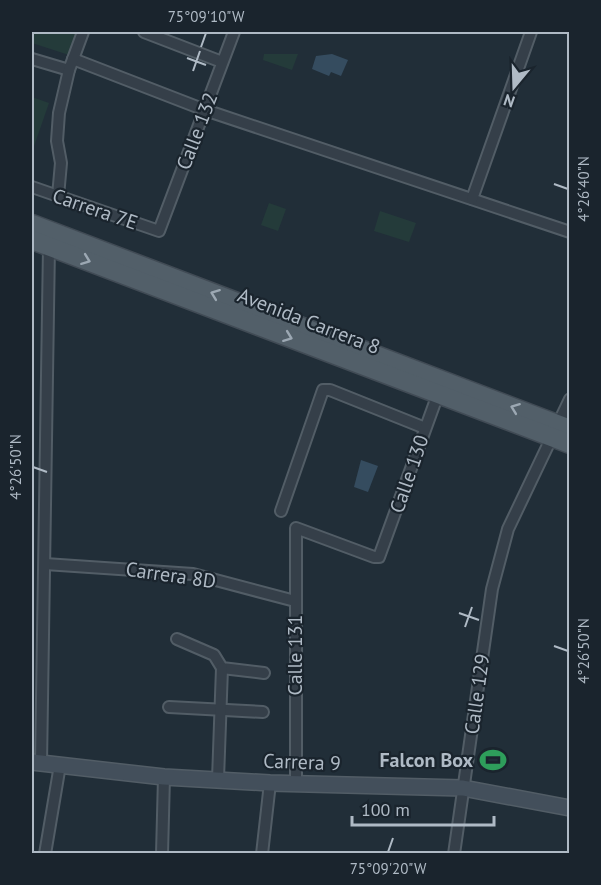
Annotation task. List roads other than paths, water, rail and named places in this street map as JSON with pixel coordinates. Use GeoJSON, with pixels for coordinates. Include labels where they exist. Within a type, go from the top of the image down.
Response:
{"type":"FeatureCollection","features":[{"type":"Feature","properties":{"kind":"main road","name":"Avenida Carrera 8"},"geometry":{"type":"LineString","coordinates":[[32,224],[563,434]]}},
{"type":"Feature","properties":{"kind":"main road","name":"Avenida Carrera 8"},"geometry":{"type":"LineString","coordinates":[[32,240],[438,394],[563,434]]}},
{"type":"Feature","properties":{"kind":"street"},"geometry":{"type":"LineString","coordinates":[[58,196],[61,163],[57,141],[59,113],[69,70],[84,32]]}},
{"type":"Feature","properties":{"kind":"street"},"geometry":{"type":"LineString","coordinates":[[144,32],[222,62]]}},
{"type":"Feature","properties":{"kind":"street","name":"Calle 132"},"geometry":{"type":"LineString","coordinates":[[159,231],[234,32]]}},
{"type":"Feature","properties":{"kind":"street"},"geometry":{"type":"LineString","coordinates":[[472,199],[531,32]]}},
{"type":"Feature","properties":{"kind":"street"},"geometry":{"type":"LineString","coordinates":[[32,59],[69,70]]}},
{"type":"Feature","properties":{"kind":"street"},"geometry":{"type":"LineString","coordinates":[[73,59],[205,110],[570,232]]}},
{"type":"Feature","properties":{"kind":"street","name":"Carrera 7E"},"geometry":{"type":"LineString","coordinates":[[32,187],[159,231]]}},
{"type":"Feature","properties":{"kind":"street"},"geometry":{"type":"LineString","coordinates":[[36,763],[45,564],[49,246]]}},
{"type":"Feature","properties":{"kind":"street"},"geometry":{"type":"LineString","coordinates":[[281,511],[324,390],[330,390],[425,428]]}},
{"type":"Feature","properties":{"kind":"street","name":"Calle 130"},"geometry":{"type":"LineString","coordinates":[[296,528],[379,557],[438,394]]}},
{"type":"Feature","properties":{"kind":"street","name":"Calle 129"},"geometry":{"type":"LineString","coordinates":[[454,854],[492,589],[499,559],[508,529],[563,434],[570,399]]}},
{"type":"Feature","properties":{"kind":"street","name":"Calle 131"},"geometry":{"type":"LineString","coordinates":[[296,528],[296,783]]}},
{"type":"Feature","properties":{"kind":"street","name":"Carrera 8D"},"geometry":{"type":"LineString","coordinates":[[45,564],[193,574],[295,601]]}},
{"type":"Feature","properties":{"kind":"street"},"geometry":{"type":"LineString","coordinates":[[177,639],[214,656],[222,668],[218,779]]}},
{"type":"Feature","properties":{"kind":"street"},"geometry":{"type":"LineString","coordinates":[[222,668],[264,673]]}},
{"type":"Feature","properties":{"kind":"street"},"geometry":{"type":"LineString","coordinates":[[169,707],[263,712]]}},
{"type":"Feature","properties":{"kind":"street","name":"Carrera 9"},"geometry":{"type":"LineString","coordinates":[[36,763],[164,777],[270,783],[463,788],[570,808]]}},
{"type":"Feature","properties":{"kind":"street"},"geometry":{"type":"LineString","coordinates":[[45,854],[60,765]]}},
{"type":"Feature","properties":{"kind":"street"},"geometry":{"type":"LineString","coordinates":[[162,854],[164,777]]}},
{"type":"Feature","properties":{"kind":"street"},"geometry":{"type":"LineString","coordinates":[[262,854],[270,783]]}},
{"type":"Feature","properties":{"kind":"water"},"geometry":{"type":"Polygon","coordinates":[[[332,54],[348,60],[341,76],[331,72],[329,76],[312,69],[316,56],[332,54]]]}},
{"type":"Feature","properties":{"kind":"water"},"geometry":{"type":"Polygon","coordinates":[[[361,460],[378,466],[368,492],[354,487],[361,460]]]}},
{"type":"Feature","properties":{"kind":"place","name":"Falcon Box"},"geometry":{"type":"Point","coordinates":[493,760]}}]}
